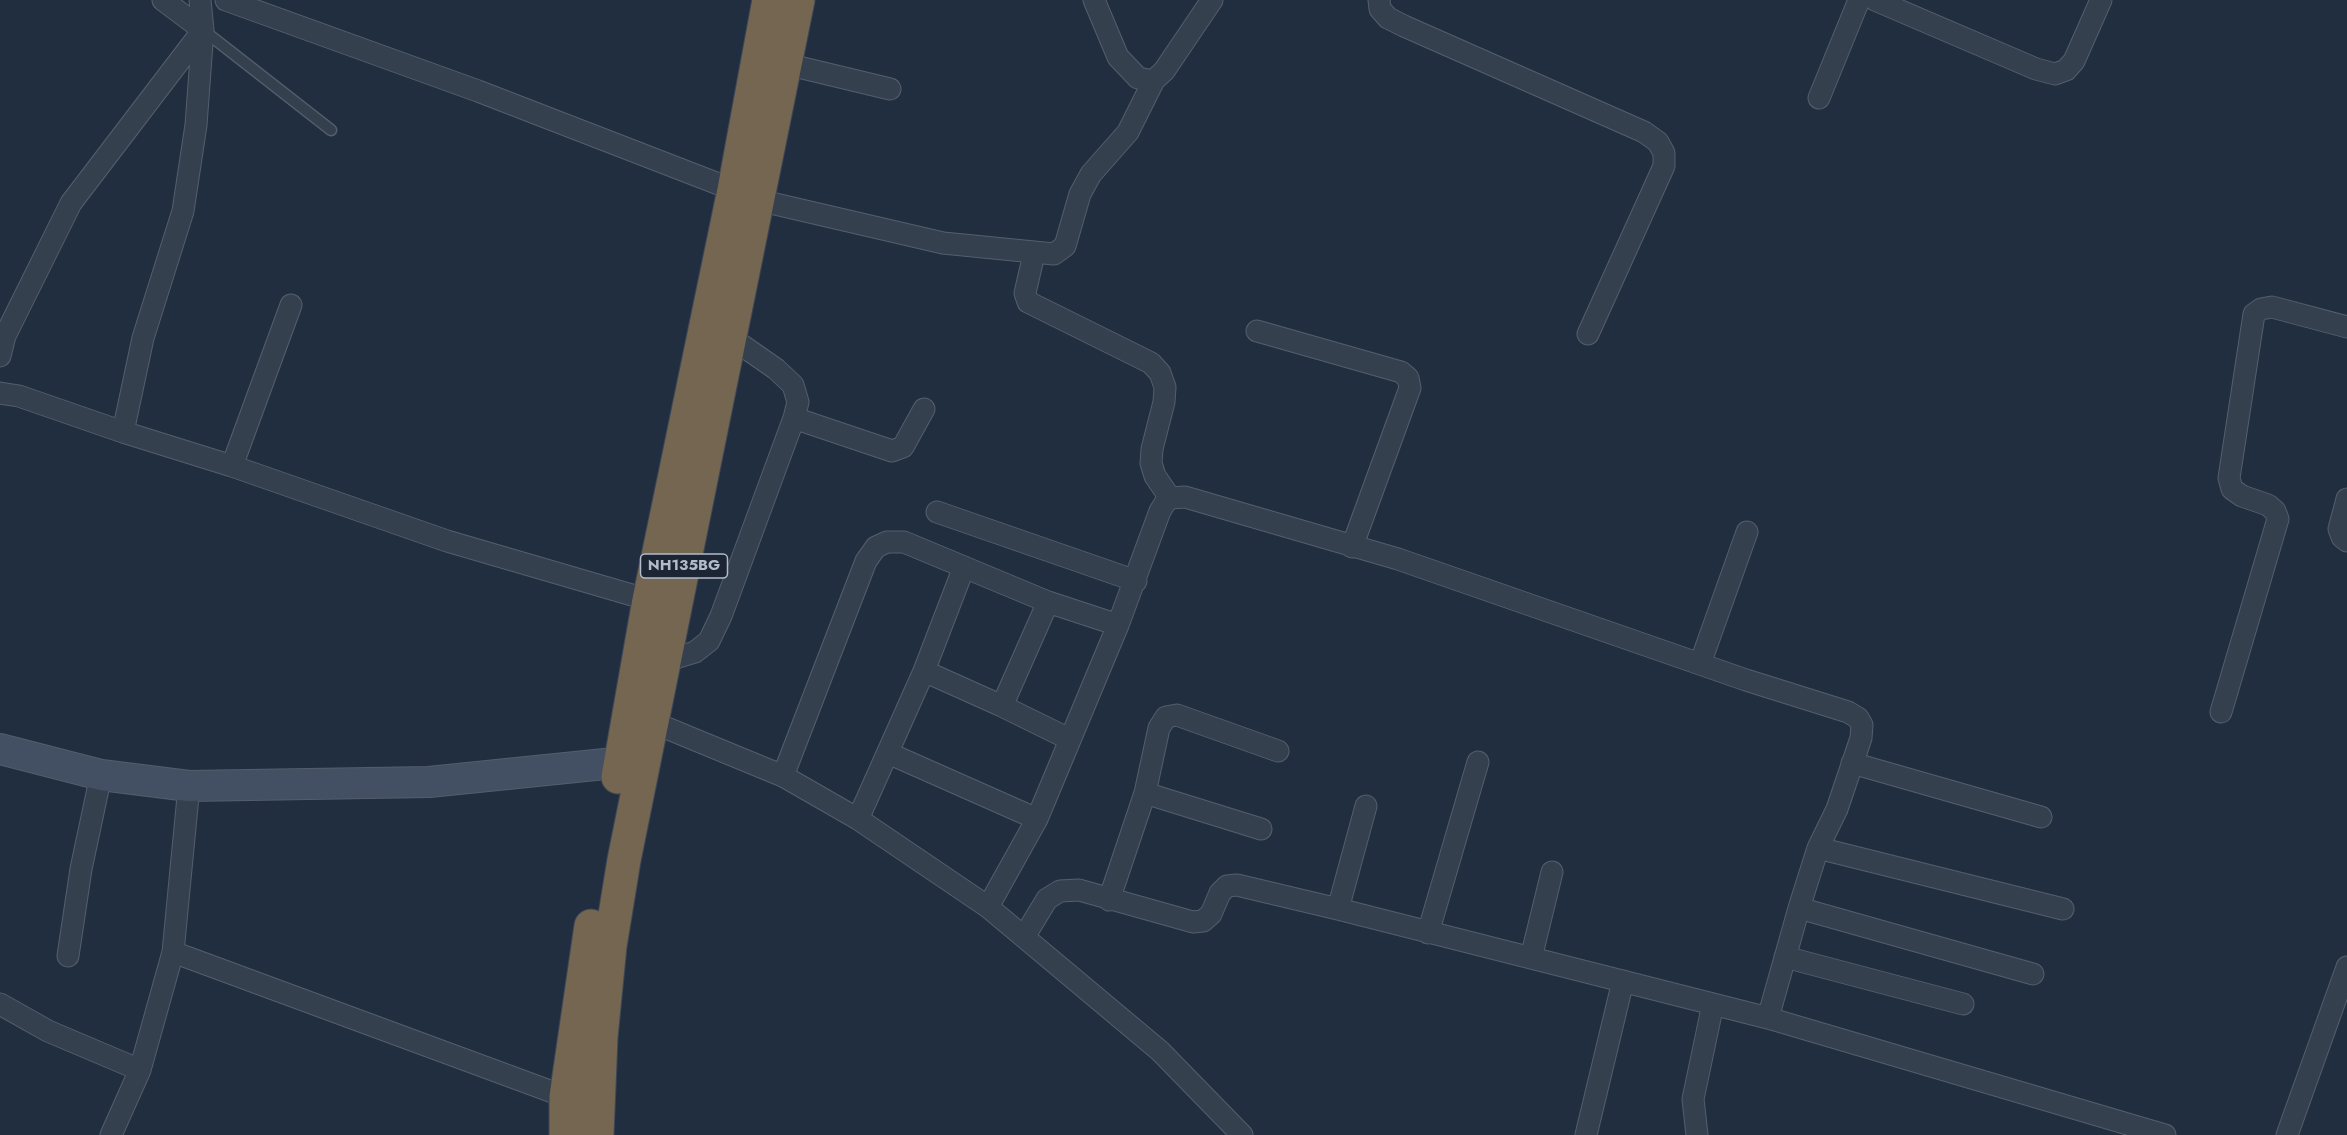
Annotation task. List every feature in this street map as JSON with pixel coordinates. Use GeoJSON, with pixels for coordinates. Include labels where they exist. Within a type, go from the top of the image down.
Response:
{"type":"FeatureCollection","features":[{"type":"Feature","properties":{"kind":"highway","name":"NH135BG"},"geometry":{"type":"LineString","coordinates":[[566,1135],[566,1097],[594,911],[632,762],[652,722],[730,337],[769,0]]}},
{"type":"Feature","properties":{"kind":"highway","name":"NH135BG"},"geometry":{"type":"LineString","coordinates":[[597,1135],[601,1037],[649,600],[746,195],[786,64],[798,0]]}},
{"type":"Feature","properties":{"kind":"street"},"geometry":{"type":"LineString","coordinates":[[163,0],[203,30]]}},
{"type":"Feature","properties":{"kind":"street"},"geometry":{"type":"LineString","coordinates":[[123,432],[144,338],[183,211],[196,125],[203,30],[200,0]]}},
{"type":"Feature","properties":{"kind":"street"},"geometry":{"type":"LineString","coordinates":[[226,0],[478,91],[746,195],[943,243],[1034,254],[1054,254],[1065,246],[1080,194],[1091,174],[1128,132],[1154,80],[1164,71],[1212,0]]}},
{"type":"Feature","properties":{"kind":"street"},"geometry":{"type":"LineString","coordinates":[[1094,0],[1118,57],[1137,78],[1154,80]]}},
{"type":"Feature","properties":{"kind":"street"},"geometry":{"type":"LineString","coordinates":[[1379,0],[1380,9],[1388,18],[1644,132],[1658,142],[1664,153],[1664,166],[1588,334]]}},
{"type":"Feature","properties":{"kind":"street"},"geometry":{"type":"LineString","coordinates":[[1819,98],[1859,0]]}},
{"type":"Feature","properties":{"kind":"street"},"geometry":{"type":"LineString","coordinates":[[1875,0],[2036,69],[2055,74],[2066,70],[2074,61],[2101,0]]}},
{"type":"Feature","properties":{"kind":"street"},"geometry":{"type":"LineString","coordinates":[[0,356],[5,336],[71,203],[203,30]]}},
{"type":"Feature","properties":{"kind":"street"},"geometry":{"type":"LineString","coordinates":[[786,64],[890,89]]}},
{"type":"Feature","properties":{"kind":"street"},"geometry":{"type":"LineString","coordinates":[[1034,254],[1025,293],[1028,302],[1151,363],[1160,374],[1165,387],[1164,402],[1152,449],[1151,463],[1155,476],[1170,498]]}},
{"type":"Feature","properties":{"kind":"street"},"geometry":{"type":"LineString","coordinates":[[232,466],[291,305]]}},
{"type":"Feature","properties":{"kind":"street"},"geometry":{"type":"LineString","coordinates":[[2221,712],[2278,519],[2275,511],[2268,505],[2242,496],[2232,489],[2229,478],[2254,314],[2261,309],[2272,308],[2347,327]]}},
{"type":"Feature","properties":{"kind":"street"},"geometry":{"type":"LineString","coordinates":[[1257,331],[1401,372],[1408,378],[1410,388],[1352,547]]}},
{"type":"Feature","properties":{"kind":"street"},"geometry":{"type":"LineString","coordinates":[[665,661],[695,652],[709,640],[721,616],[798,402],[793,385],[776,369],[730,337]]}},
{"type":"Feature","properties":{"kind":"street"},"geometry":{"type":"LineString","coordinates":[[0,387],[0,393],[19,396],[232,466],[447,541],[649,600]]}},
{"type":"Feature","properties":{"kind":"street"},"geometry":{"type":"LineString","coordinates":[[794,418],[892,451],[903,447],[924,409]]}},
{"type":"Feature","properties":{"kind":"street"},"geometry":{"type":"LineString","coordinates":[[988,908],[1037,819],[1063,759],[1069,739],[1136,581],[1160,511],[1170,498],[1185,497],[1398,559],[1700,664],[1848,712],[1858,718],[1862,731],[1837,809],[1818,848],[1798,908],[1768,1018]]}},
{"type":"Feature","properties":{"kind":"street"},"geometry":{"type":"LineString","coordinates":[[2347,499],[2339,529],[2342,537],[2347,541]]}},
{"type":"Feature","properties":{"kind":"street"},"geometry":{"type":"LineString","coordinates":[[937,512],[1136,581]]}},
{"type":"Feature","properties":{"kind":"street"},"geometry":{"type":"LineString","coordinates":[[1700,664],[1747,532]]}},
{"type":"Feature","properties":{"kind":"street"},"geometry":{"type":"LineString","coordinates":[[783,776],[866,561],[876,547],[887,542],[904,542],[1048,602],[1118,625]]}},
{"type":"Feature","properties":{"kind":"street"},"geometry":{"type":"LineString","coordinates":[[858,819],[924,671],[964,567]]}},
{"type":"Feature","properties":{"kind":"street"},"geometry":{"type":"LineString","coordinates":[[1002,706],[1048,602]]}},
{"type":"Feature","properties":{"kind":"street"},"geometry":{"type":"LineString","coordinates":[[924,671],[1069,739]]}},
{"type":"Feature","properties":{"kind":"street"},"geometry":{"type":"LineString","coordinates":[[1109,900],[1144,794],[1159,728],[1166,717],[1177,715],[1278,751]]}},
{"type":"Feature","properties":{"kind":"street"},"geometry":{"type":"LineString","coordinates":[[652,722],[783,776],[858,819],[988,908],[1160,1051],[1242,1135]]}},
{"type":"Feature","properties":{"kind":"street"},"geometry":{"type":"LineString","coordinates":[[0,749],[102,775],[189,786],[429,782],[632,762]]}},
{"type":"Feature","properties":{"kind":"street"},"geometry":{"type":"LineString","coordinates":[[888,753],[1037,819]]}},
{"type":"Feature","properties":{"kind":"street"},"geometry":{"type":"LineString","coordinates":[[1428,933],[1478,762]]}},
{"type":"Feature","properties":{"kind":"street"},"geometry":{"type":"LineString","coordinates":[[1852,763],[2041,817]]}},
{"type":"Feature","properties":{"kind":"street"},"geometry":{"type":"LineString","coordinates":[[68,956],[81,868],[102,775]]}},
{"type":"Feature","properties":{"kind":"street"},"geometry":{"type":"LineString","coordinates":[[111,1135],[140,1070],[173,952],[189,786]]}},
{"type":"Feature","properties":{"kind":"street"},"geometry":{"type":"LineString","coordinates":[[1144,794],[1261,829]]}},
{"type":"Feature","properties":{"kind":"street"},"geometry":{"type":"LineString","coordinates":[[1338,909],[1366,806]]}},
{"type":"Feature","properties":{"kind":"street"},"geometry":{"type":"LineString","coordinates":[[1818,848],[2063,909]]}},
{"type":"Feature","properties":{"kind":"street"},"geometry":{"type":"LineString","coordinates":[[1531,958],[1552,872]]}},
{"type":"Feature","properties":{"kind":"street"},"geometry":{"type":"LineString","coordinates":[[1024,937],[1047,899],[1060,891],[1079,890],[1193,922],[1203,921],[1211,914],[1220,893],[1227,886],[1237,885],[1768,1018],[2165,1135]]}},
{"type":"Feature","properties":{"kind":"street"},"geometry":{"type":"LineString","coordinates":[[1798,908],[2033,974]]}},
{"type":"Feature","properties":{"kind":"street"},"geometry":{"type":"LineString","coordinates":[[173,952],[566,1097]]}},
{"type":"Feature","properties":{"kind":"street"},"geometry":{"type":"LineString","coordinates":[[1785,957],[1963,1004]]}},
{"type":"Feature","properties":{"kind":"street"},"geometry":{"type":"LineString","coordinates":[[2287,1135],[2347,967]]}},
{"type":"Feature","properties":{"kind":"street"},"geometry":{"type":"LineString","coordinates":[[1587,1135],[1623,981]]}},
{"type":"Feature","properties":{"kind":"street"},"geometry":{"type":"LineString","coordinates":[[0,1004],[48,1031],[140,1070]]}},
{"type":"Feature","properties":{"kind":"street"},"geometry":{"type":"LineString","coordinates":[[1697,1135],[1693,1099],[1713,1004]]}},
{"type":"Feature","properties":{"kind":"lane"},"geometry":{"type":"LineString","coordinates":[[203,30],[331,130]]}}]}
